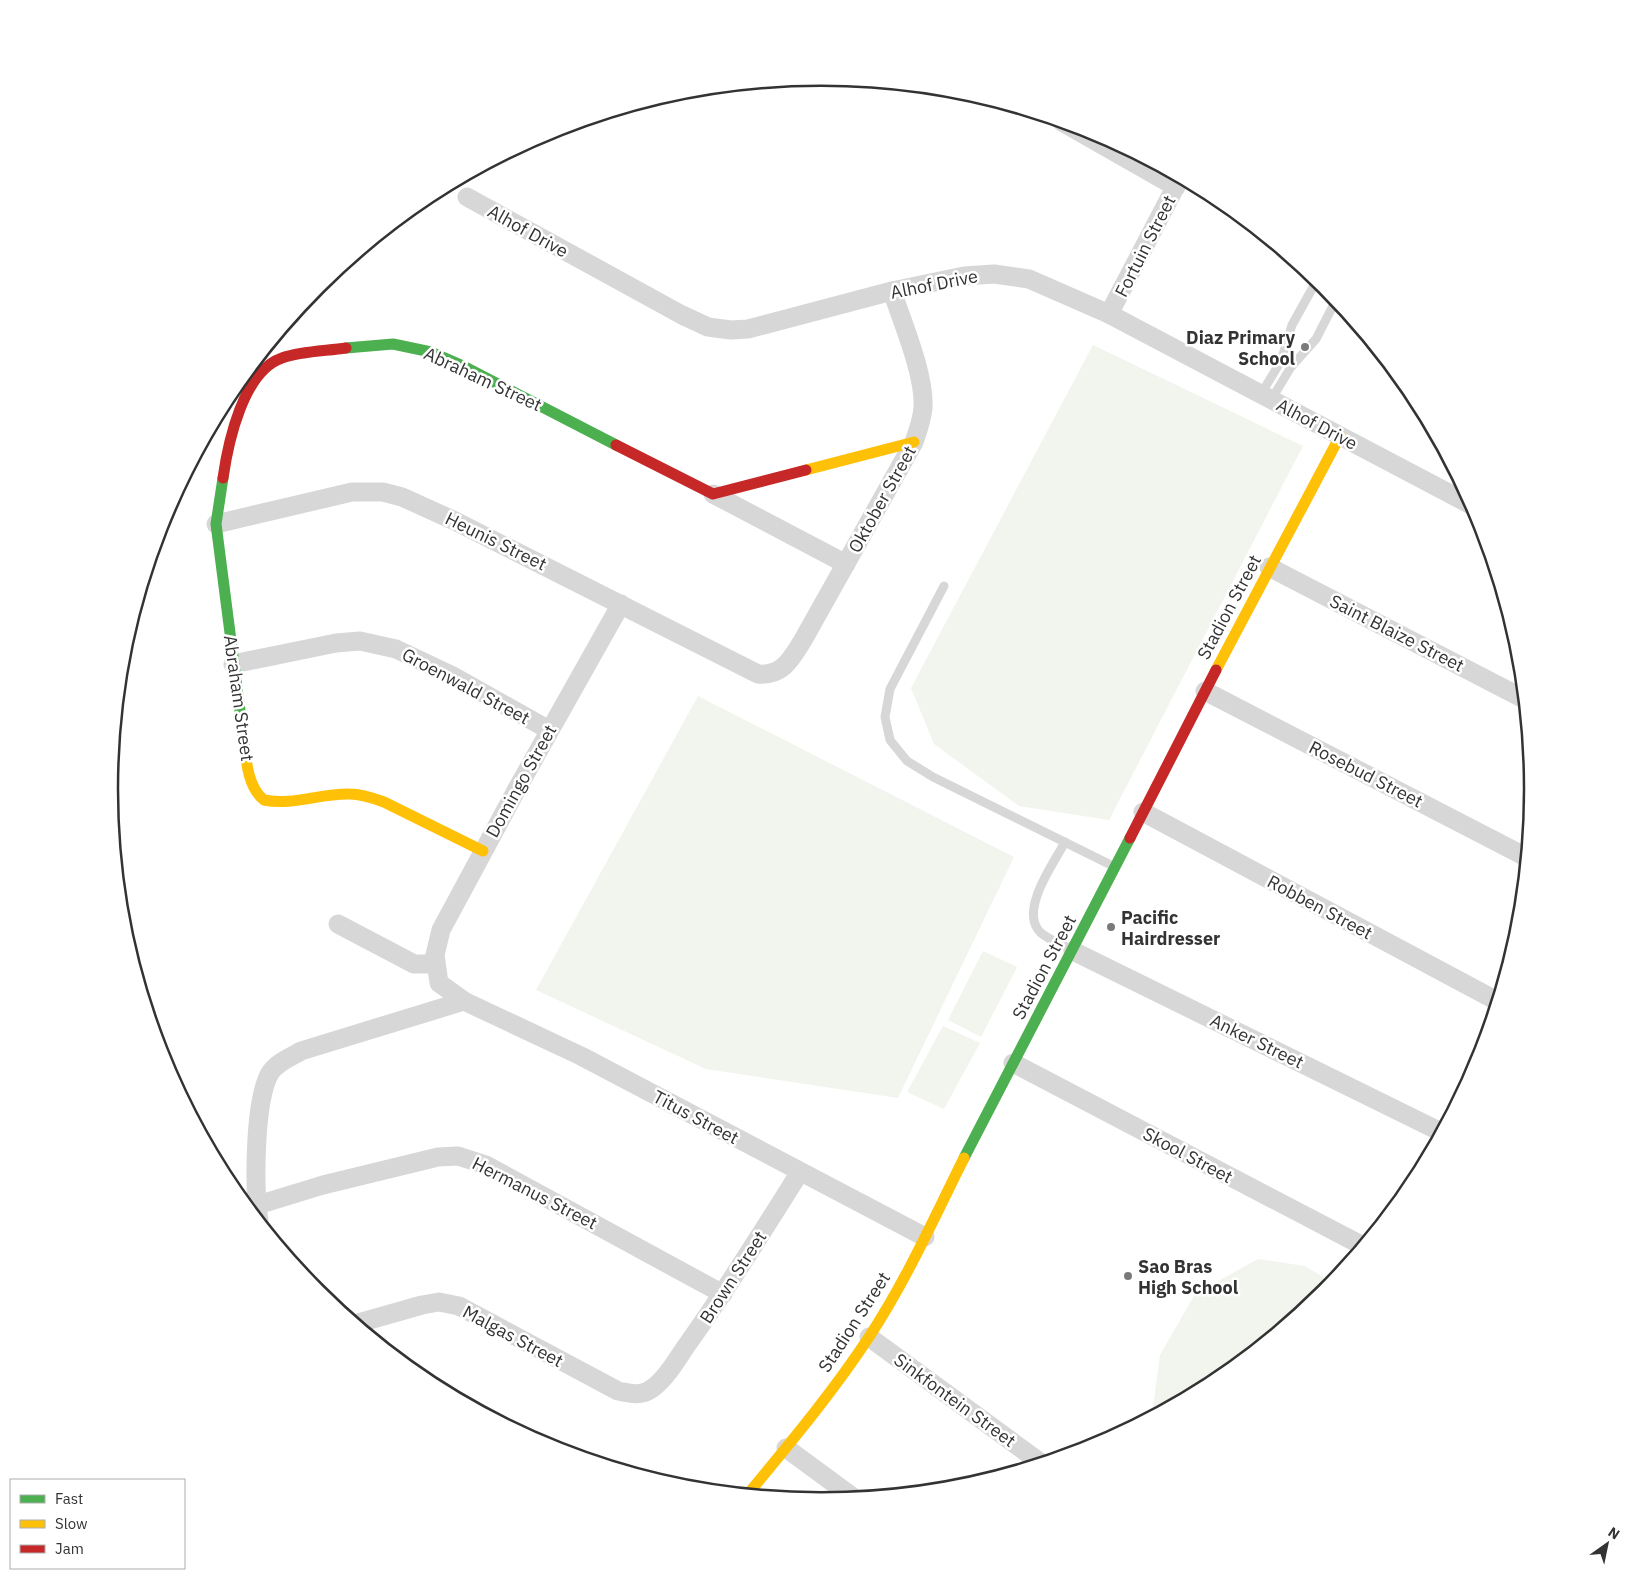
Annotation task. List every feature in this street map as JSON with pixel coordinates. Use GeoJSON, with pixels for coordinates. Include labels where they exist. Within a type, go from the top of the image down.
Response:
{"type":"FeatureCollection","features":[{"type":"Feature","properties":{"kind":"street","name":"Fortuin Street"},"geometry":{"type":"LineString","coordinates":[[1109,314],[1178,183]]}},
{"type":"Feature","properties":{"kind":"street","name":"Alhof Drive"},"geometry":{"type":"LineString","coordinates":[[467,196],[682,316],[708,327],[731,330],[748,329],[892,291],[964,276],[1013,275],[1058,290],[1109,314],[1462,500]]}},
{"type":"Feature","properties":{"kind":"street","name":"Oktober Street"},"geometry":{"type":"LineString","coordinates":[[758,674],[777,672],[789,662],[914,442],[923,410],[923,397],[920,379],[892,291]]}},
{"type":"Feature","properties":{"kind":"street","name":"Abraham Street"},"geometry":{"type":"LineString","coordinates":[[483,851],[384,802],[369,797],[349,794],[276,801],[264,800],[254,787],[233,664],[216,524],[227,450],[236,418],[247,394],[264,370],[281,358],[369,345],[393,344],[411,347],[454,362],[846,564]]}},
{"type":"Feature","properties":{"kind":"street","name":"Stadion Street"},"geometry":{"type":"LineString","coordinates":[[752,1489],[786,1448],[869,1338],[925,1237],[1013,1063],[1074,951],[1205,691],[1340,436]]}},
{"type":"Feature","properties":{"kind":"street"},"geometry":{"type":"LineString","coordinates":[[713,494],[914,442]]}},
{"type":"Feature","properties":{"kind":"street","name":"Heunis Street"},"geometry":{"type":"LineString","coordinates":[[216,524],[352,492],[383,492],[402,497],[455,521],[758,674]]}},
{"type":"Feature","properties":{"kind":"street","name":"Saint Blaize Street"},"geometry":{"type":"LineString","coordinates":[[1270,567],[1518,696]]}},
{"type":"Feature","properties":{"kind":"street","name":"Domingo Street"},"geometry":{"type":"LineString","coordinates":[[435,964],[435,955],[441,930],[549,730],[621,604]]}},
{"type":"Feature","properties":{"kind":"street","name":"Groenwald Street"},"geometry":{"type":"LineString","coordinates":[[233,664],[336,643],[360,641],[404,653],[453,676],[549,730]]}},
{"type":"Feature","properties":{"kind":"street","name":"Rosebud Street"},"geometry":{"type":"LineString","coordinates":[[1205,691],[1521,854]]}},
{"type":"Feature","properties":{"kind":"street","name":"Robben Street"},"geometry":{"type":"LineString","coordinates":[[1143,812],[1492,998]]}},
{"type":"Feature","properties":{"kind":"street"},"geometry":{"type":"LineString","coordinates":[[338,924],[414,964],[435,964]]}},
{"type":"Feature","properties":{"kind":"street","name":"Anker Street"},"geometry":{"type":"LineString","coordinates":[[1074,951],[1436,1130]]}},
{"type":"Feature","properties":{"kind":"street","name":"Titus Street"},"geometry":{"type":"LineString","coordinates":[[435,964],[439,983],[464,1000],[580,1056],[925,1237]]}},
{"type":"Feature","properties":{"kind":"street"},"geometry":{"type":"LineString","coordinates":[[254,1206],[255,1168],[262,1100],[271,1072],[282,1061],[301,1051],[464,1000]]}},
{"type":"Feature","properties":{"kind":"street","name":"Skool Street"},"geometry":{"type":"LineString","coordinates":[[1013,1063],[1358,1243]]}},
{"type":"Feature","properties":{"kind":"street","name":"Hermanus Street"},"geometry":{"type":"LineString","coordinates":[[257,1210],[417,1160],[458,1156],[486,1164],[724,1294]]}},
{"type":"Feature","properties":{"kind":"street","name":"Brown Street"},"geometry":{"type":"LineString","coordinates":[[662,1379],[724,1294],[800,1172]]}},
{"type":"Feature","properties":{"kind":"street","name":"Malgas Street"},"geometry":{"type":"LineString","coordinates":[[362,1322],[439,1302],[459,1306],[480,1316],[618,1390],[640,1394],[650,1390],[662,1379]]}},
{"type":"Feature","properties":{"kind":"street","name":"Sinkfontein Street"},"geometry":{"type":"LineString","coordinates":[[869,1338],[1035,1459]]}},
{"type":"Feature","properties":{"kind":"street"},"geometry":{"type":"LineString","coordinates":[[786,1448],[846,1492]]}},
{"type":"Feature","properties":{"kind":"lane"},"geometry":{"type":"LineString","coordinates":[[1266,397],[1292,325],[1313,287]]}},
{"type":"Feature","properties":{"kind":"lane"},"geometry":{"type":"LineString","coordinates":[[1266,397],[1316,339],[1332,307]]}},
{"type":"Feature","properties":{"kind":"lane"},"geometry":{"type":"LineString","coordinates":[[944,586],[890,689],[885,717],[890,740],[907,761],[933,777],[1115,868]]}},
{"type":"Feature","properties":{"kind":"lane"},"geometry":{"type":"LineString","coordinates":[[1065,842],[1036,897],[1032,912],[1034,923],[1040,933],[1074,951]]}},
{"type":"Feature","properties":{"kind":"shaded area"},"geometry":{"type":"Polygon","coordinates":[[[1093,345],[1303,446],[1109,820],[1019,806],[934,744],[911,688],[1093,345]]]}},
{"type":"Feature","properties":{"kind":"shaded area"},"geometry":{"type":"Polygon","coordinates":[[[698,696],[1014,857],[898,1098],[706,1069],[536,990],[698,696]]]}},
{"type":"Feature","properties":{"kind":"shaded area"},"geometry":{"type":"Polygon","coordinates":[[[983,951],[1017,967],[981,1037],[948,1020],[983,951]]]}},
{"type":"Feature","properties":{"kind":"shaded area"},"geometry":{"type":"Polygon","coordinates":[[[943,1026],[980,1043],[944,1109],[907,1092],[943,1026]]]}},
{"type":"Feature","properties":{"kind":"shaded area"},"geometry":{"type":"Polygon","coordinates":[[[1258,1259],[1305,1266],[1326,1279],[1285,1318],[1249,1347],[1212,1374],[1154,1409],[1160,1355],[1195,1294],[1258,1259]]]}},
{"type":"Feature","properties":{"kind":"traffic: fast"},"geometry":{"type":"LineString","coordinates":[[346,348],[393,344],[431,352],[461,365],[616,445]]}},
{"type":"Feature","properties":{"kind":"traffic: fast"},"geometry":{"type":"LineString","coordinates":[[223,478],[216,524],[243,734]]}},
{"type":"Feature","properties":{"kind":"traffic: fast"},"geometry":{"type":"LineString","coordinates":[[964,1158],[1130,838]]}},
{"type":"Feature","properties":{"kind":"traffic: slow"},"geometry":{"type":"LineString","coordinates":[[1216,670],[1340,436]]}},
{"type":"Feature","properties":{"kind":"traffic: slow"},"geometry":{"type":"LineString","coordinates":[[806,470],[914,442]]}},
{"type":"Feature","properties":{"kind":"traffic: slow"},"geometry":{"type":"LineString","coordinates":[[243,734],[250,779],[258,794],[264,800],[285,801],[339,794],[363,795],[384,802],[483,851]]}},
{"type":"Feature","properties":{"kind":"traffic: slow"},"geometry":{"type":"LineString","coordinates":[[752,1489],[826,1397],[869,1337],[907,1272],[964,1158]]}},
{"type":"Feature","properties":{"kind":"traffic: jam"},"geometry":{"type":"LineString","coordinates":[[223,478],[229,446],[240,410],[257,377],[268,365],[289,356],[346,348]]}},
{"type":"Feature","properties":{"kind":"traffic: jam"},"geometry":{"type":"LineString","coordinates":[[616,445],[713,494],[806,470]]}},
{"type":"Feature","properties":{"kind":"traffic: jam"},"geometry":{"type":"LineString","coordinates":[[1130,838],[1216,670]]}},
{"type":"Feature","properties":{"kind":"place","name":"Diaz Primary School"},"geometry":{"type":"Point","coordinates":[1305,347]}},
{"type":"Feature","properties":{"kind":"place","name":"Pacific Hairdresser"},"geometry":{"type":"Point","coordinates":[1111,927]}},
{"type":"Feature","properties":{"kind":"place","name":"Sao Bras High School"},"geometry":{"type":"Point","coordinates":[1128,1276]}}]}
